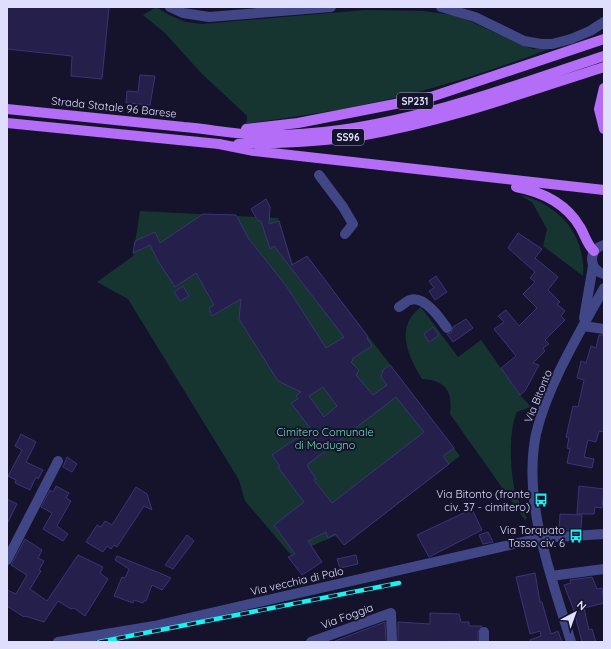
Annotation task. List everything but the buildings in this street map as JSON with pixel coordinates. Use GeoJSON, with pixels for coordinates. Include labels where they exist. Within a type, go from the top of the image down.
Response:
{"type":"FeatureCollection","features":[{"type":"Feature","properties":{"kind":"main road","name":"SP231"},"geometry":{"type":"LineString","coordinates":[[219,130],[298,123],[431,97],[604,39]]}},
{"type":"Feature","properties":{"kind":"main road","name":"SS96"},"geometry":{"type":"LineString","coordinates":[[219,130],[262,135],[286,134],[338,129],[398,119],[470,100],[604,56]]}},
{"type":"Feature","properties":{"kind":"main road","name":"SS96"},"geometry":{"type":"LineString","coordinates":[[219,144],[288,143],[344,138],[383,131],[474,108],[604,67]]}},
{"type":"Feature","properties":{"kind":"main road"},"geometry":{"type":"LineString","coordinates":[[604,88],[600,100],[599,112],[604,128]]}},
{"type":"Feature","properties":{"kind":"main road","name":"Strada Statale 96 Barese"},"geometry":{"type":"LineString","coordinates":[[7,109],[219,130]]}},
{"type":"Feature","properties":{"kind":"main road","name":"SS96"},"geometry":{"type":"LineString","coordinates":[[7,123],[219,144],[254,151],[604,190]]}},
{"type":"Feature","properties":{"kind":"main road"},"geometry":{"type":"LineString","coordinates":[[440,172],[523,188],[551,198],[561,205],[574,218],[590,247],[594,251]]}},
{"type":"Feature","properties":{"kind":"street"},"geometry":{"type":"LineString","coordinates":[[170,7],[183,13],[209,17],[331,7]]}},
{"type":"Feature","properties":{"kind":"street"},"geometry":{"type":"LineString","coordinates":[[441,7],[470,15],[524,41],[541,44],[552,44],[571,39],[590,31],[604,22]]}},
{"type":"Feature","properties":{"kind":"street"},"geometry":{"type":"LineString","coordinates":[[319,175],[343,207],[353,224],[345,234]]}},
{"type":"Feature","properties":{"kind":"street"},"geometry":{"type":"LineString","coordinates":[[594,251],[604,244]]}},
{"type":"Feature","properties":{"kind":"street","name":"Via Bitonto"},"geometry":{"type":"LineString","coordinates":[[583,326],[594,251]]}},
{"type":"Feature","properties":{"kind":"street"},"geometry":{"type":"LineString","coordinates":[[593,266],[597,271],[604,274]]}},
{"type":"Feature","properties":{"kind":"street","name":"Via Bitonto"},"geometry":{"type":"LineString","coordinates":[[571,642],[550,576],[537,524],[533,462],[536,436],[540,421],[556,381],[583,326],[604,288]]}},
{"type":"Feature","properties":{"kind":"street"},"geometry":{"type":"LineString","coordinates":[[400,307],[409,300],[415,299],[425,303],[447,328]]}},
{"type":"Feature","properties":{"kind":"street"},"geometry":{"type":"LineString","coordinates":[[583,326],[604,329]]}},
{"type":"Feature","properties":{"kind":"street"},"geometry":{"type":"LineString","coordinates":[[7,560],[58,461]]}},
{"type":"Feature","properties":{"kind":"street","name":"Via vecchia di Palo"},"geometry":{"type":"LineString","coordinates":[[58,642],[161,624],[540,538],[604,534]]}},
{"type":"Feature","properties":{"kind":"street"},"geometry":{"type":"LineString","coordinates":[[550,576],[604,570]]}},
{"type":"Feature","properties":{"kind":"street","name":"Via Foggia"},"geometry":{"type":"LineString","coordinates":[[315,641],[391,613],[392,642]]}},
{"type":"Feature","properties":{"kind":"green space"},"geometry":{"type":"Polygon","coordinates":[[[156,7],[169,15],[186,22],[202,24],[365,10],[423,11],[459,16],[521,45],[533,49],[552,48],[460,80],[391,99],[336,110],[244,124],[247,121],[247,116],[202,74],[165,33],[143,15],[156,7]]]}},
{"type":"Feature","properties":{"kind":"green space"},"geometry":{"type":"Polygon","coordinates":[[[520,195],[534,199],[547,206],[558,214],[567,224],[575,235],[580,247],[583,261],[583,276],[543,246],[547,229],[532,202],[520,195]]]}},
{"type":"Feature","properties":{"kind":"green space","name":"Cimitero Comunale di Modugno"},"geometry":{"type":"Polygon","coordinates":[[[140,211],[278,218],[293,264],[307,256],[460,456],[345,545],[337,535],[291,555],[245,501],[239,480],[128,299],[97,282],[133,256],[140,211]]]}},
{"type":"Feature","properties":{"kind":"green space"},"geometry":{"type":"Polygon","coordinates":[[[421,307],[458,357],[481,340],[520,395],[531,407],[517,412],[514,420],[511,441],[512,477],[517,498],[527,518],[525,520],[450,414],[450,399],[446,389],[437,382],[422,379],[412,361],[406,342],[406,333],[408,323],[421,307]]]}},
{"type":"Feature","properties":{"kind":"railway"},"geometry":{"type":"LineString","coordinates":[[99,642],[399,583]]}},
{"type":"Feature","properties":{"kind":"place","name":"Via Bitonto (fronte civ. 37 - cimitero)"},"geometry":{"type":"Point","coordinates":[541,500]}},
{"type":"Feature","properties":{"kind":"place","name":"Via Torquato Tasso civ. 6"},"geometry":{"type":"Point","coordinates":[576,536]}}]}
